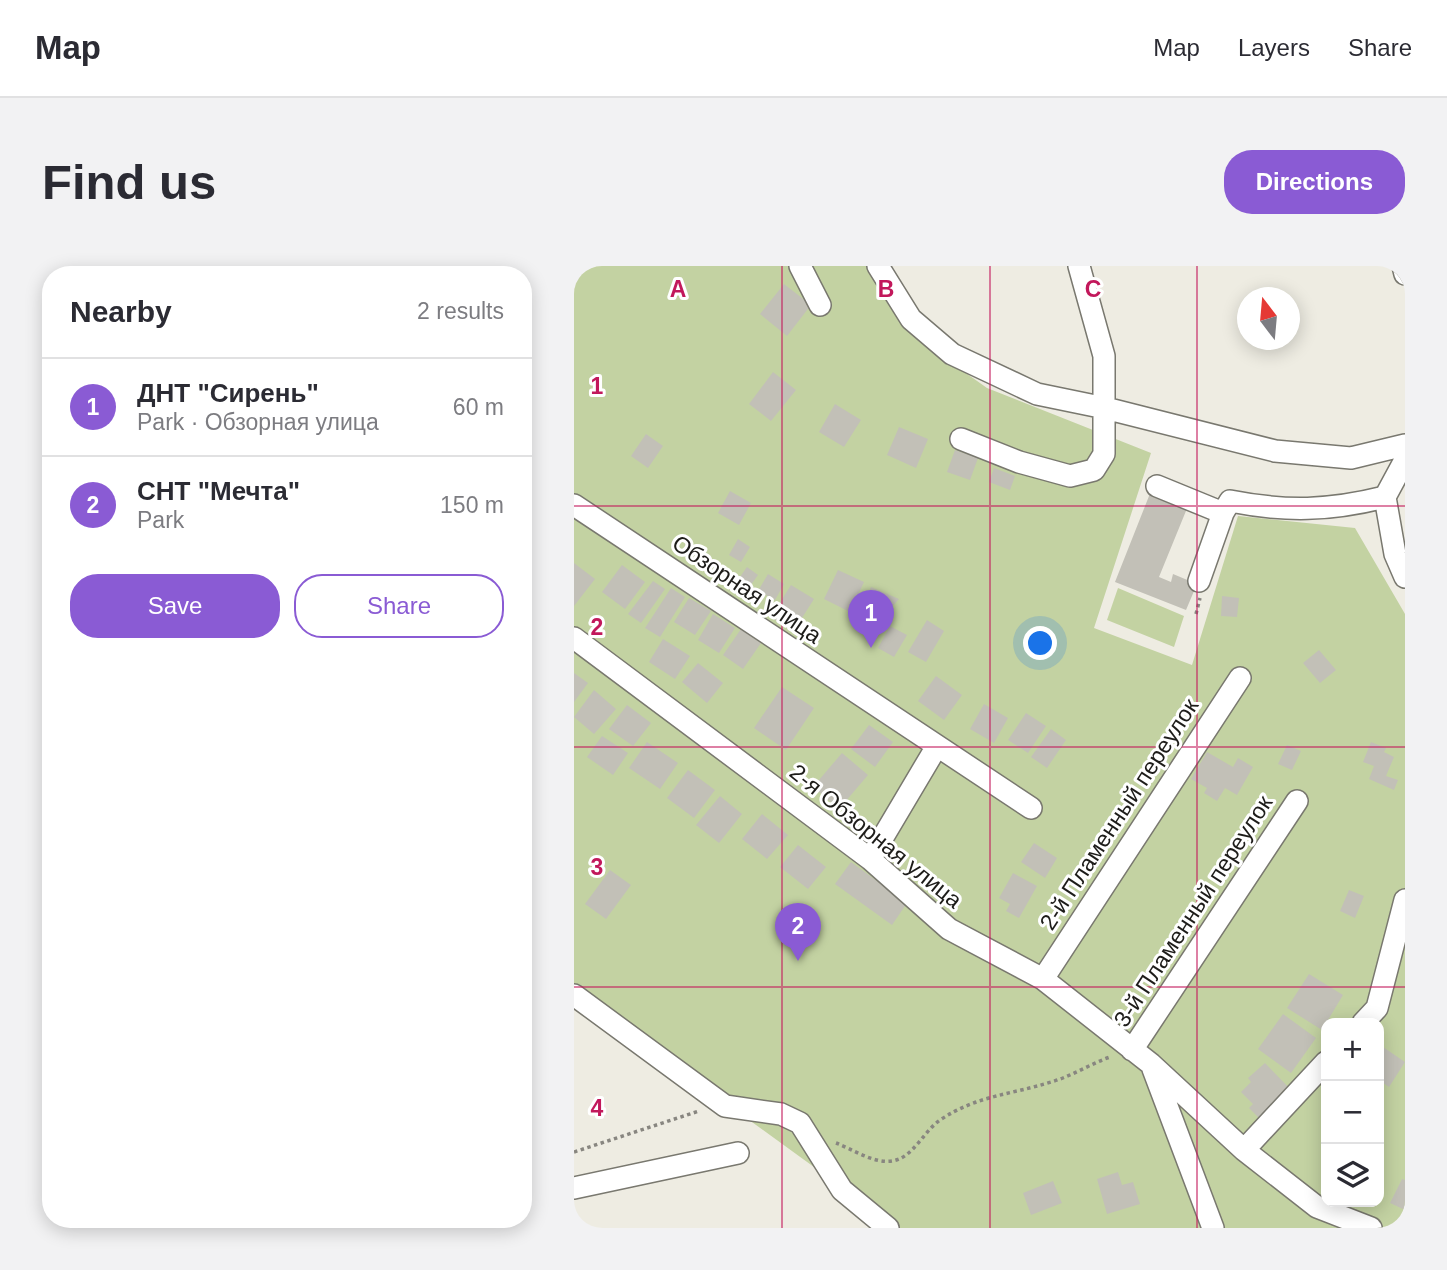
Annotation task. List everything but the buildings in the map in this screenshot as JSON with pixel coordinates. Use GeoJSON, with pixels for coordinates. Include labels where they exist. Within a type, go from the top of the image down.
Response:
{"type":"FeatureCollection","features":[{"type":"Feature","properties":{"kind":"street"},"geometry":{"type":"LineString","coordinates":[[800,266],[820,305]]}},
{"type":"Feature","properties":{"kind":"street"},"geometry":{"type":"LineString","coordinates":[[878,266],[911,319],[952,354],[1037,394],[1105,408],[1275,451],[1351,458],[1405,445]]}},
{"type":"Feature","properties":{"kind":"street"},"geometry":{"type":"LineString","coordinates":[[961,439],[1019,462],[1070,476],[1094,470],[1104,454],[1104,356],[1079,266]]}},
{"type":"Feature","properties":{"kind":"street"},"geometry":{"type":"LineString","coordinates":[[1403,266],[1405,274]]}},
{"type":"Feature","properties":{"kind":"street"},"geometry":{"type":"LineString","coordinates":[[1405,460],[1385,497],[1395,554],[1405,577]]}},
{"type":"Feature","properties":{"kind":"street"},"geometry":{"type":"LineString","coordinates":[[1157,486],[1223,513]]}},
{"type":"Feature","properties":{"kind":"street"},"geometry":{"type":"LineString","coordinates":[[1199,581],[1223,513],[1230,501],[1293,511],[1349,506],[1385,497]]}},
{"type":"Feature","properties":{"kind":"street","name":"Обзорная улица"},"geometry":{"type":"LineString","coordinates":[[574,505],[1031,808]]}},
{"type":"Feature","properties":{"kind":"street","name":"2-я Обзорная улица"},"geometry":{"type":"LineString","coordinates":[[574,638],[870,859],[949,929],[1042,979],[1151,1064],[1244,1150],[1317,1207],[1371,1228]]}},
{"type":"Feature","properties":{"kind":"street","name":"2-й Пламенный переулок"},"geometry":{"type":"LineString","coordinates":[[1042,979],[1240,678]]}},
{"type":"Feature","properties":{"kind":"street"},"geometry":{"type":"LineString","coordinates":[[870,859],[937,746]]}},
{"type":"Feature","properties":{"kind":"street","name":"3-й Пламенный переулок"},"geometry":{"type":"LineString","coordinates":[[1132,1050],[1297,801]]}},
{"type":"Feature","properties":{"kind":"street"},"geometry":{"type":"LineString","coordinates":[[1368,1018],[1377,1008],[1405,900]]}},
{"type":"Feature","properties":{"kind":"street"},"geometry":{"type":"LineString","coordinates":[[574,995],[724,1105],[781,1114],[800,1123],[842,1191],[888,1228]]}},
{"type":"Feature","properties":{"kind":"street"},"geometry":{"type":"LineString","coordinates":[[1151,1064],[1213,1228]]}},
{"type":"Feature","properties":{"kind":"street"},"geometry":{"type":"LineString","coordinates":[[1244,1150],[1321,1067]]}},
{"type":"Feature","properties":{"kind":"street"},"geometry":{"type":"LineString","coordinates":[[574,1188],[738,1153]]}},
{"type":"Feature","properties":{"kind":"path"},"geometry":{"type":"LineString","coordinates":[[833,1142],[880,1161],[905,1157],[937,1122],[967,1104],[1004,1091],[1049,1083],[1132,1050]]}},
{"type":"Feature","properties":{"kind":"path"},"geometry":{"type":"LineString","coordinates":[[574,1152],[724,1105]]}},
{"type":"Feature","properties":{"kind":"green space"},"geometry":{"type":"Polygon","coordinates":[[[574,266],[875,266],[912,335],[987,388],[1151,453],[1094,628],[1192,665],[1238,516],[1355,528],[1405,614],[1405,1228],[898,1228],[574,993],[574,266]]]}},
{"type":"Feature","properties":{"kind":"green space"},"geometry":{"type":"Polygon","coordinates":[[[1118,588],[1184,616],[1174,647],[1107,620],[1118,588]]]}},
{"type":"Feature","properties":{"kind":"place","name":"ДНТ \"Сирень\""},"geometry":{"type":"Point","coordinates":[871,648]}},
{"type":"Feature","properties":{"kind":"place","name":"СНТ \"Мечта\""},"geometry":{"type":"Point","coordinates":[798,961]}}]}
